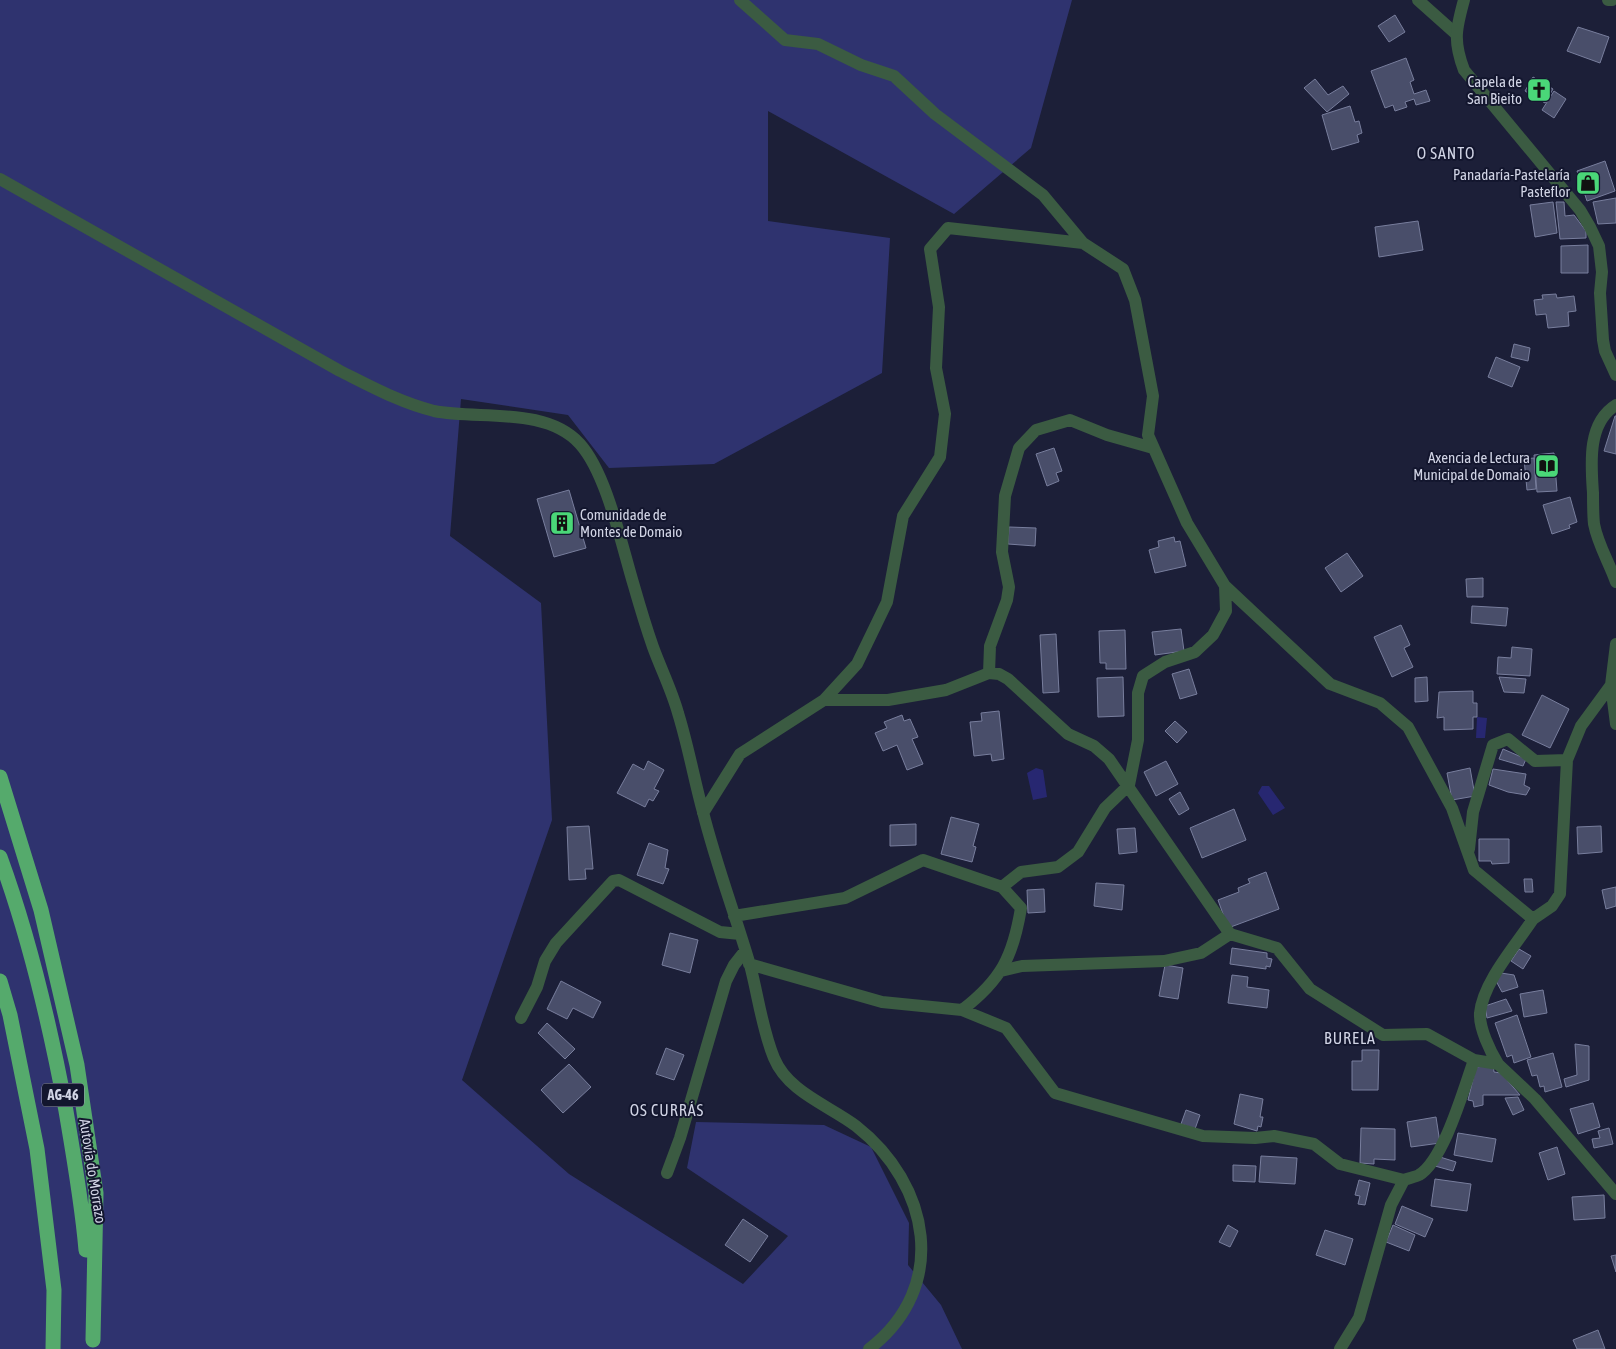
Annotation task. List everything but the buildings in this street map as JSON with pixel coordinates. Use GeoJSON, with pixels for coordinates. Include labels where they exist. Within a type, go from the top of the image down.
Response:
{"type":"FeatureCollection","features":[{"type":"Feature","properties":{"kind":"highway"},"geometry":{"type":"LineString","coordinates":[[0,777],[41,910],[77,1065],[96,1193],[93,1344]]}},
{"type":"Feature","properties":{"kind":"highway","name":"Autovía do Morrazo"},"geometry":{"type":"LineString","coordinates":[[0,857],[19,908],[54,1045],[82,1203],[93,1344]]}},
{"type":"Feature","properties":{"kind":"highway","name":"AG-46"},"geometry":{"type":"LineString","coordinates":[[0,981],[10,1015],[37,1149],[54,1290],[53,1349]]}},
{"type":"Feature","properties":{"kind":"street"},"geometry":{"type":"LineString","coordinates":[[740,0],[785,40],[818,44],[861,65],[894,76],[935,114],[1042,195],[1083,243],[1123,269],[1135,300],[1153,396],[1148,435],[1187,523],[1225,586],[1330,684],[1380,703],[1408,727],[1452,808],[1474,870],[1533,919]]}},
{"type":"Feature","properties":{"kind":"street"},"geometry":{"type":"LineString","coordinates":[[1418,0],[1455,33]]}},
{"type":"Feature","properties":{"kind":"street"},"geometry":{"type":"LineString","coordinates":[[1464,0],[1455,33],[1457,52],[1464,70],[1580,210],[1599,246],[1602,272],[1600,293],[1603,340],[1605,351],[1616,375]]}},
{"type":"Feature","properties":{"kind":"street"},"geometry":{"type":"LineString","coordinates":[[0,179],[340,371],[383,392],[437,411],[539,420],[566,432],[580,444],[602,484],[653,647],[678,711],[703,813],[749,964],[774,1059],[798,1089],[855,1126],[882,1150],[908,1186],[915,1209],[922,1252],[920,1272],[915,1290],[900,1318],[881,1340],[869,1349]]}},
{"type":"Feature","properties":{"kind":"street"},"geometry":{"type":"LineString","coordinates":[[703,813],[740,754],[824,700],[857,664],[887,602],[903,516],[940,457],[945,414],[936,368],[939,307],[930,249],[948,228],[1083,243]]}},
{"type":"Feature","properties":{"kind":"street"},"geometry":{"type":"LineString","coordinates":[[1616,405],[1609,409],[1601,420],[1591,457],[1594,524],[1604,555],[1616,582]]}},
{"type":"Feature","properties":{"kind":"street"},"geometry":{"type":"LineString","coordinates":[[989,673],[990,646],[1010,587],[1002,552],[1005,496],[1019,448],[1036,430],[1070,420],[1153,448]]}},
{"type":"Feature","properties":{"kind":"street"},"geometry":{"type":"LineString","coordinates":[[1002,887],[1021,872],[1058,867],[1078,852],[1105,808],[1128,785],[1138,740],[1138,693],[1144,676],[1165,662],[1195,652],[1214,635],[1226,611],[1225,586]]}},
{"type":"Feature","properties":{"kind":"street"},"geometry":{"type":"LineString","coordinates":[[1616,644],[1610,685],[1616,724]]}},
{"type":"Feature","properties":{"kind":"street"},"geometry":{"type":"LineString","coordinates":[[824,700],[888,700],[946,690],[989,673],[999,674],[1008,679],[1068,734],[1094,746],[1109,759],[1230,934],[1277,948],[1310,989],[1383,1035],[1427,1034],[1474,1060],[1498,1064]]}},
{"type":"Feature","properties":{"kind":"street"},"geometry":{"type":"LineString","coordinates":[[1610,685],[1581,726],[1567,760],[1560,894],[1552,906],[1533,919],[1486,991],[1480,1015],[1491,1051],[1498,1064],[1535,1099],[1616,1194]]}},
{"type":"Feature","properties":{"kind":"street"},"geometry":{"type":"LineString","coordinates":[[1469,853],[1473,812],[1493,745],[1508,739],[1535,761],[1567,760]]}},
{"type":"Feature","properties":{"kind":"street"},"geometry":{"type":"LineString","coordinates":[[734,916],[845,898],[923,860],[1002,887],[1021,908],[1017,931],[1006,964],[985,993],[962,1010]]}},
{"type":"Feature","properties":{"kind":"street"},"geometry":{"type":"LineString","coordinates":[[521,1018],[537,987],[545,961],[556,942],[613,881],[619,880],[720,932],[740,934]]}},
{"type":"Feature","properties":{"kind":"street"},"geometry":{"type":"LineString","coordinates":[[1001,971],[1022,966],[1164,961],[1201,953],[1230,934]]}},
{"type":"Feature","properties":{"kind":"street"},"geometry":{"type":"LineString","coordinates":[[667,1173],[680,1138],[726,981],[734,965],[745,951]]}},
{"type":"Feature","properties":{"kind":"street"},"geometry":{"type":"LineString","coordinates":[[749,964],[882,1002],[962,1010],[1006,1028],[1055,1093],[1203,1136],[1255,1138],[1274,1136],[1314,1144],[1340,1164],[1404,1180],[1419,1175],[1436,1156],[1446,1135],[1474,1060]]}},
{"type":"Feature","properties":{"kind":"street"},"geometry":{"type":"LineString","coordinates":[[1340,1349],[1359,1318],[1391,1205],[1404,1180]]}},
{"type":"Feature","properties":{"kind":"shaded area"},"geometry":{"type":"Polygon","coordinates":[[[0,0],[1072,0],[1031,148],[954,214],[768,111],[768,221],[890,238],[882,373],[714,464],[609,468],[568,415],[461,399],[450,536],[541,603],[552,820],[462,1080],[569,1174],[743,1284],[788,1236],[687,1168],[696,1122],[824,1125],[871,1147],[909,1223],[908,1265],[941,1305],[962,1349],[0,1349],[0,0]]]}},
{"type":"Feature","properties":{"kind":"shaded area"},"geometry":{"type":"Polygon","coordinates":[[[1477,717],[1487,718],[1485,738],[1476,738],[1477,717]]]}},
{"type":"Feature","properties":{"kind":"shaded area"},"geometry":{"type":"Polygon","coordinates":[[[1036,768],[1043,770],[1047,797],[1033,800],[1027,773],[1036,768]]]}},
{"type":"Feature","properties":{"kind":"shaded area"},"geometry":{"type":"Polygon","coordinates":[[[1262,786],[1269,786],[1285,808],[1273,815],[1258,793],[1262,786]]]}},
{"type":"Feature","properties":{"kind":"place","name":"Capela de San Bieito"},"geometry":{"type":"Point","coordinates":[1539,90]}},
{"type":"Feature","properties":{"kind":"place","name":"Panadaría-Pastelaría Pasteflor"},"geometry":{"type":"Point","coordinates":[1588,183]}},
{"type":"Feature","properties":{"kind":"place","name":"Axencia de Lectura Municipal de Domaio"},"geometry":{"type":"Point","coordinates":[1547,466]}},
{"type":"Feature","properties":{"kind":"place","name":"Comunidade de Montes de Domaio"},"geometry":{"type":"Point","coordinates":[562,523]}},
{"type":"Feature","properties":{"kind":"district","name":"O SANTO"},"geometry":{"type":"Point","coordinates":[1446,153]}},
{"type":"Feature","properties":{"kind":"district","name":"BURELA"},"geometry":{"type":"Point","coordinates":[1350,1038]}},
{"type":"Feature","properties":{"kind":"district","name":"OS CURRÁS"},"geometry":{"type":"Point","coordinates":[667,1110]}}]}
